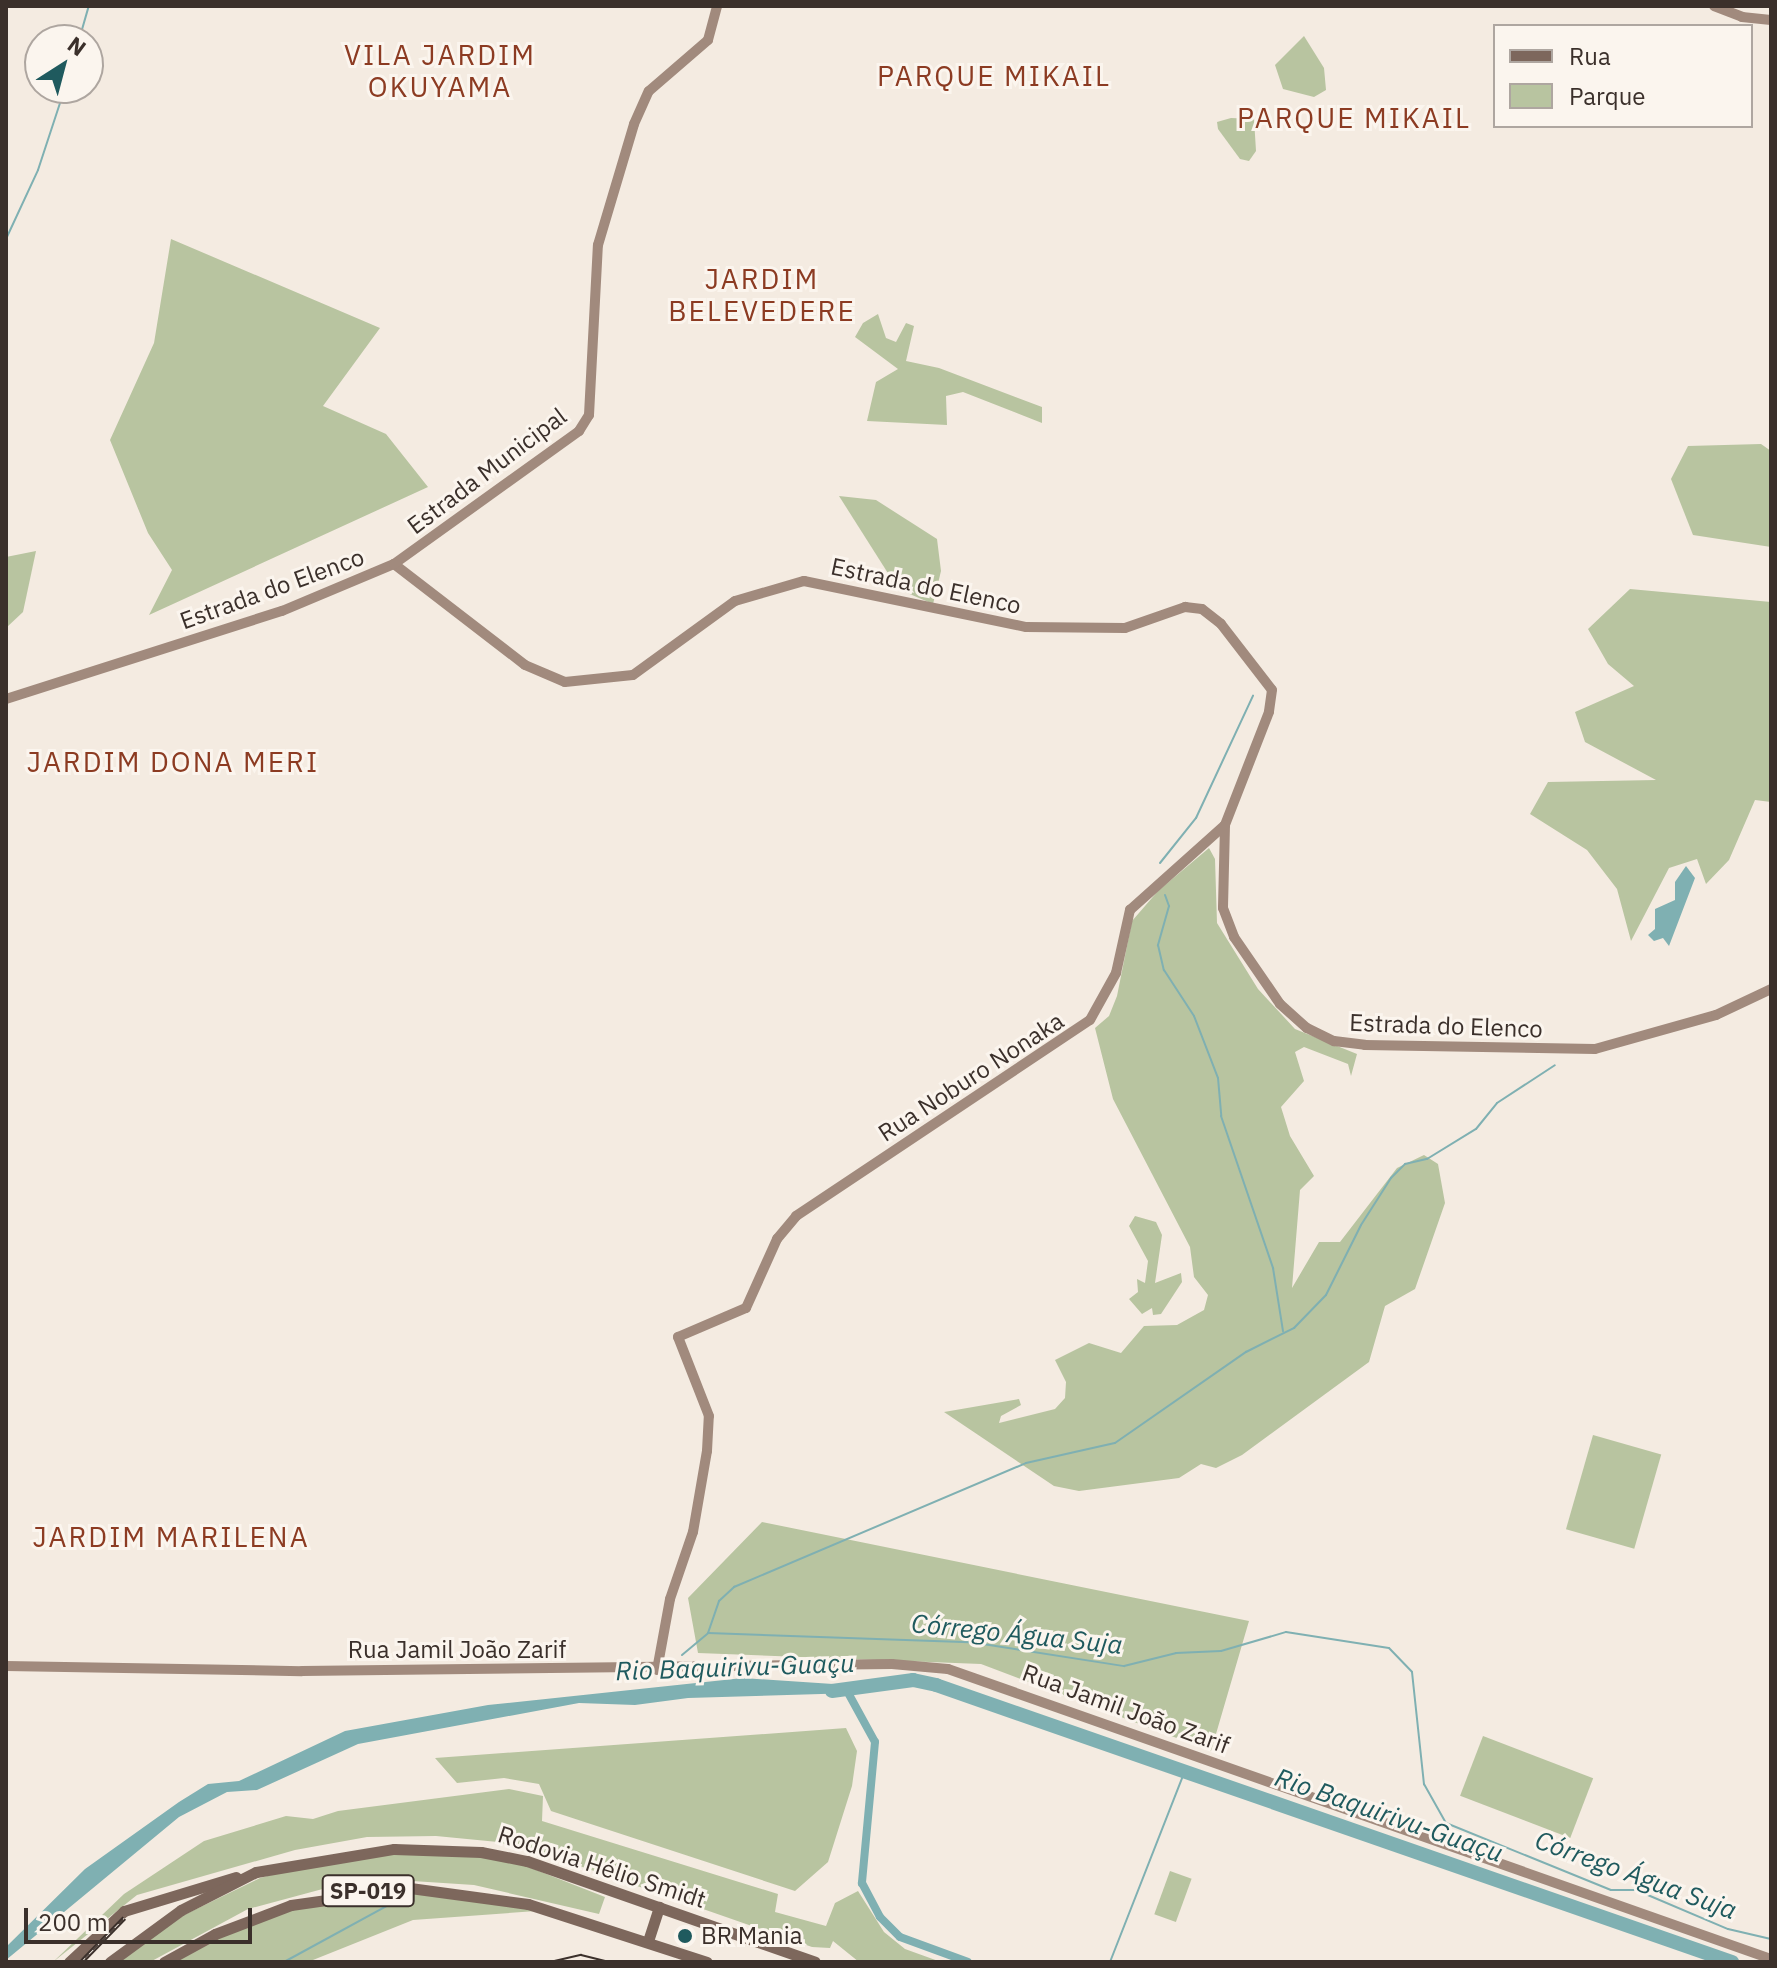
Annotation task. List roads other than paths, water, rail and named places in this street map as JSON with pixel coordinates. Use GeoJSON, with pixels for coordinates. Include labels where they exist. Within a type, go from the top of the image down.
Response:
{"type":"FeatureCollection","features":[{"type":"Feature","properties":{"kind":"main road","name":"Rodovia Hélio Smidt"},"geometry":{"type":"LineString","coordinates":[[110,1962],[181,1910],[256,1872],[394,1849],[481,1852],[527,1861],[815,1962]]}},
{"type":"Feature","properties":{"kind":"main road"},"geometry":{"type":"LineString","coordinates":[[69,1962],[134,1907],[256,1872]]}},
{"type":"Feature","properties":{"kind":"main road","name":"SP-019"},"geometry":{"type":"LineString","coordinates":[[164,1962],[215,1934],[291,1905],[410,1888],[516,1901],[707,1962]]}},
{"type":"Feature","properties":{"kind":"main road"},"geometry":{"type":"LineString","coordinates":[[648,1941],[659,1907]]}},
{"type":"Feature","properties":{"kind":"street","name":"Estrada Municipal"},"geometry":{"type":"LineString","coordinates":[[394,564],[561,446],[589,415],[595,264],[630,136],[649,91],[708,40],[717,6]]}},
{"type":"Feature","properties":{"kind":"street"},"geometry":{"type":"LineString","coordinates":[[1714,6],[1742,17],[1771,20]]}},
{"type":"Feature","properties":{"kind":"street","name":"Estrada do Elenco"},"geometry":{"type":"LineString","coordinates":[[6,699],[268,616],[394,564],[525,665],[565,682],[633,675],[735,601],[804,581],[1026,627],[1125,628],[1185,607],[1202,609],[1221,624],[1272,690],[1269,712],[1225,825],[1227,923],[1280,1004],[1307,1028],[1334,1041],[1595,1049],[1716,1015],[1771,989]]}},
{"type":"Feature","properties":{"kind":"street","name":"Rua Noburo Nonaka"},"geometry":{"type":"LineString","coordinates":[[657,1670],[670,1599],[693,1532],[707,1451],[709,1416],[678,1337],[746,1308],[787,1223],[1090,1020],[1110,989],[1130,910],[1225,825]]}},
{"type":"Feature","properties":{"kind":"street","name":"Rua Jamil João Zarif"},"geometry":{"type":"LineString","coordinates":[[6,1666],[657,1670],[892,1664],[977,1676],[1771,1959]]}},
{"type":"Feature","properties":{"kind":"water"},"geometry":{"type":"Polygon","coordinates":[[[1686,866],[1695,878],[1669,946],[1663,938],[1654,941],[1648,935],[1655,929],[1655,909],[1675,900],[1675,882],[1686,866]]]}},
{"type":"Feature","properties":{"kind":"water","name":"Rio Baquirivu-Guaçu"},"geometry":{"type":"Polygon","coordinates":[[[743,1678],[848,1685],[855,1693],[688,1698],[635,1705],[579,1703],[358,1744],[257,1790],[227,1792],[179,1817],[6,1960],[6,1947],[85,1869],[179,1802],[208,1784],[239,1781],[345,1731],[488,1705],[743,1678]]]}},
{"type":"Feature","properties":{"kind":"waterway"},"geometry":{"type":"LineString","coordinates":[[84,24],[89,6]]}},
{"type":"Feature","properties":{"kind":"waterway"},"geometry":{"type":"LineString","coordinates":[[6,239],[38,170],[60,104]]}},
{"type":"Feature","properties":{"kind":"waterway"},"geometry":{"type":"LineString","coordinates":[[1160,863],[1196,818],[1253,696]]}},
{"type":"Feature","properties":{"kind":"waterway"},"geometry":{"type":"LineString","coordinates":[[1165,895],[1169,906],[1158,945],[1164,970],[1194,1016],[1218,1078],[1221,1116],[1273,1268],[1283,1331]]}},
{"type":"Feature","properties":{"kind":"waterway"},"geometry":{"type":"LineString","coordinates":[[708,1633],[719,1601],[734,1587],[1026,1463],[1115,1443],[1246,1352],[1294,1328],[1326,1295],[1361,1225],[1391,1178],[1405,1164],[1427,1159],[1476,1129],[1497,1103],[1555,1065]]}},
{"type":"Feature","properties":{"kind":"waterway","name":"Córrego Água Suja"},"geometry":{"type":"LineString","coordinates":[[682,1655],[708,1633],[970,1642],[1124,1666],[1176,1653],[1221,1651],[1286,1632],[1389,1648],[1412,1672],[1424,1784],[1446,1823],[1611,1890],[1636,1890],[1728,1929],[1771,1939]]}},
{"type":"Feature","properties":{"kind":"waterway","name":"Rio Baquirivu-Guaçu"},"geometry":{"type":"LineString","coordinates":[[832,1691],[913,1680],[936,1685],[1732,1962]]}},
{"type":"Feature","properties":{"kind":"waterway"},"geometry":{"type":"LineString","coordinates":[[846,1689],[875,1742],[862,1883],[880,1917],[900,1937],[968,1962]]}},
{"type":"Feature","properties":{"kind":"waterway"},"geometry":{"type":"LineString","coordinates":[[1110,1962],[1185,1771]]}},
{"type":"Feature","properties":{"kind":"waterway"},"geometry":{"type":"LineString","coordinates":[[284,1962],[392,1903]]}},
{"type":"Feature","properties":{"kind":"tram line"},"geometry":{"type":"LineString","coordinates":[[550,1962],[581,1955],[609,1962]]}},
{"type":"Feature","properties":{"kind":"railway"},"geometry":{"type":"LineString","coordinates":[[81,1962],[124,1918]]}},
{"type":"Feature","properties":{"kind":"place","name":"BR Mania"},"geometry":{"type":"Point","coordinates":[685,1936]}},
{"type":"Feature","properties":{"kind":"district","name":"VILA JARDIM OKUYAMA"},"geometry":{"type":"Point","coordinates":[440,71]}},
{"type":"Feature","properties":{"kind":"district","name":"PARQUE MIKAIL"},"geometry":{"type":"Point","coordinates":[994,76]}},
{"type":"Feature","properties":{"kind":"district","name":"PARQUE MIKAIL"},"geometry":{"type":"Point","coordinates":[1354,118]}},
{"type":"Feature","properties":{"kind":"district","name":"JARDIM BELEVEDERE"},"geometry":{"type":"Point","coordinates":[762,295]}},
{"type":"Feature","properties":{"kind":"district","name":"JARDIM DONA MERI"},"geometry":{"type":"Point","coordinates":[173,762]}},
{"type":"Feature","properties":{"kind":"district","name":"JARDIM MARILENA"},"geometry":{"type":"Point","coordinates":[171,1537]}}]}
